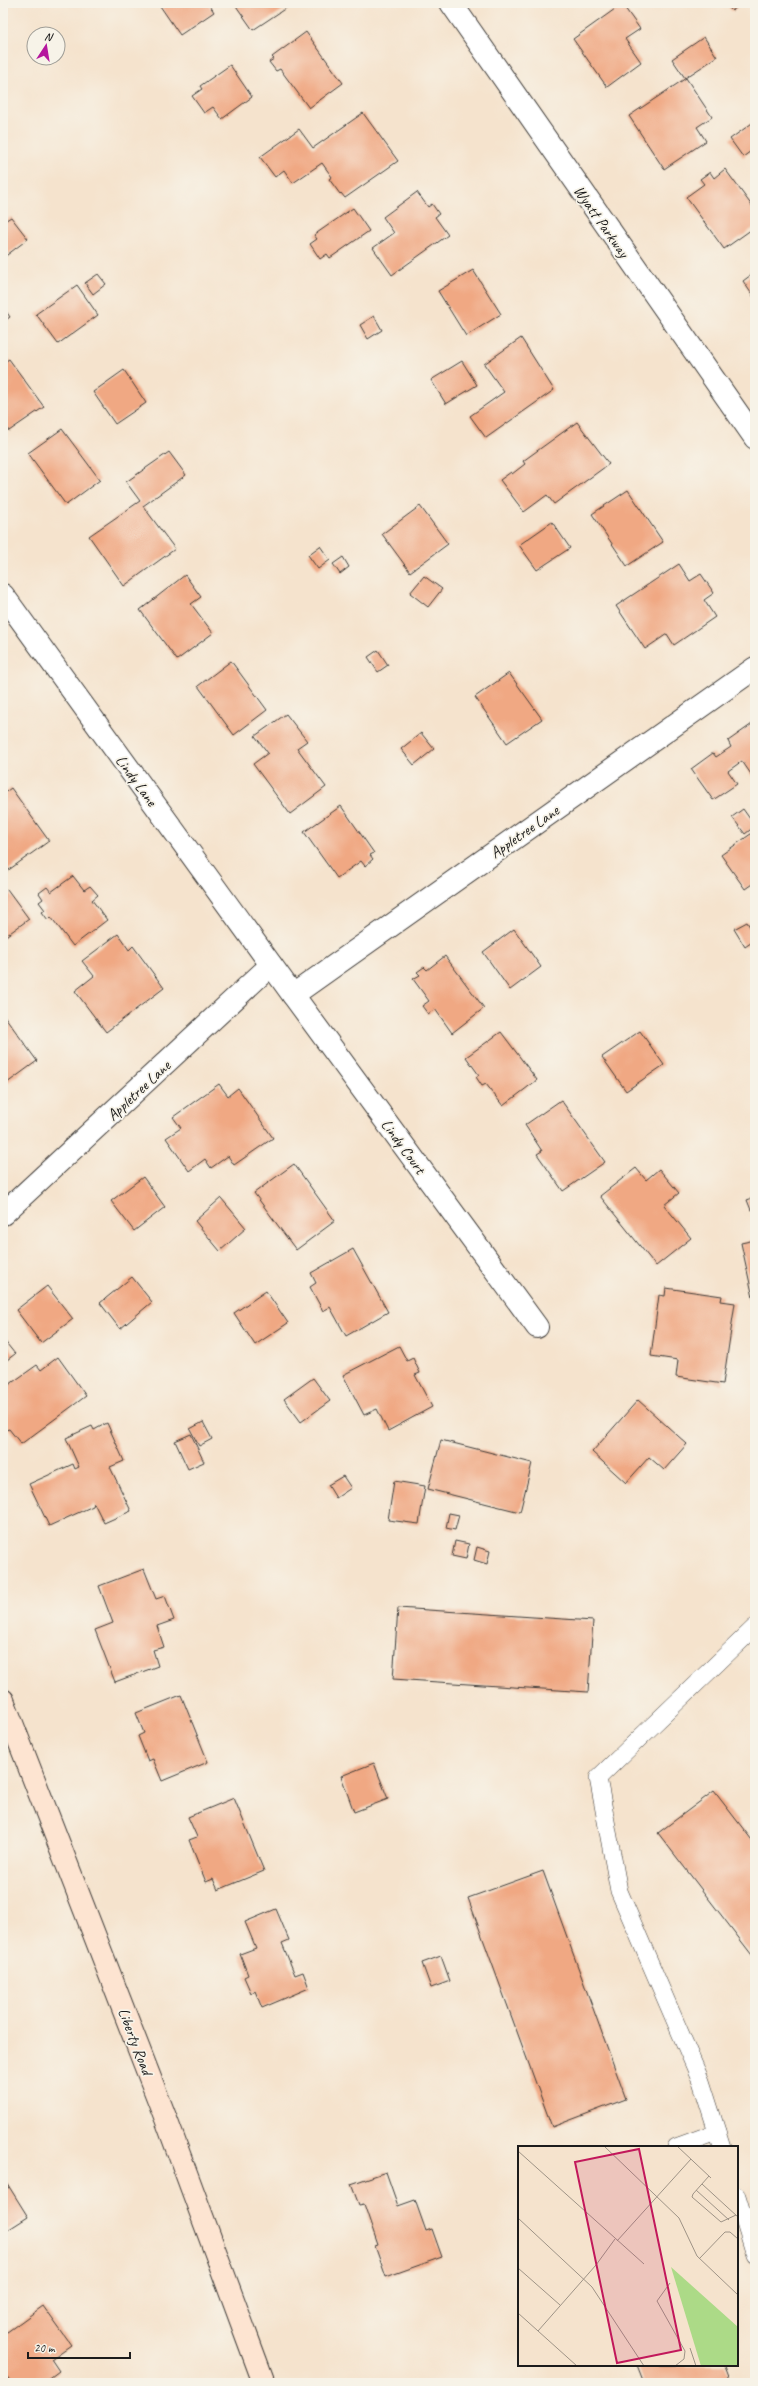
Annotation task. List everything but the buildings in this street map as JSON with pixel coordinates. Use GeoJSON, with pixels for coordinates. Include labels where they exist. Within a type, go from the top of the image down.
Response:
{"type":"FeatureCollection","features":[{"type":"Feature","properties":{"kind":"main road","name":"Liberty Road"},"geometry":{"type":"LineString","coordinates":[[3,1700],[164,2112],[264,2383]]}},
{"type":"Feature","properties":{"kind":"street","name":"Wyatt Parkway"},"geometry":{"type":"LineString","coordinates":[[451,3],[755,438]]}},
{"type":"Feature","properties":{"kind":"street","name":"Lindy Lane"},"geometry":{"type":"LineString","coordinates":[[3,595],[271,965]]}},
{"type":"Feature","properties":{"kind":"street","name":"Appletree Lane"},"geometry":{"type":"LineString","coordinates":[[293,995],[755,668]]}},
{"type":"Feature","properties":{"kind":"street","name":"Lindy Court"},"geometry":{"type":"LineString","coordinates":[[271,965],[537,1327]]}},
{"type":"Feature","properties":{"kind":"street","name":"Appletree Lane"},"geometry":{"type":"LineString","coordinates":[[3,1214],[271,965]]}},
{"type":"Feature","properties":{"kind":"lane"},"geometry":{"type":"LineString","coordinates":[[682,2146],[720,2140],[701,2081],[619,1891],[598,1778],[755,1627]]}},
{"type":"Feature","properties":{"kind":"lane"},"geometry":{"type":"LineString","coordinates":[[738,2199],[755,2255]]}}]}
